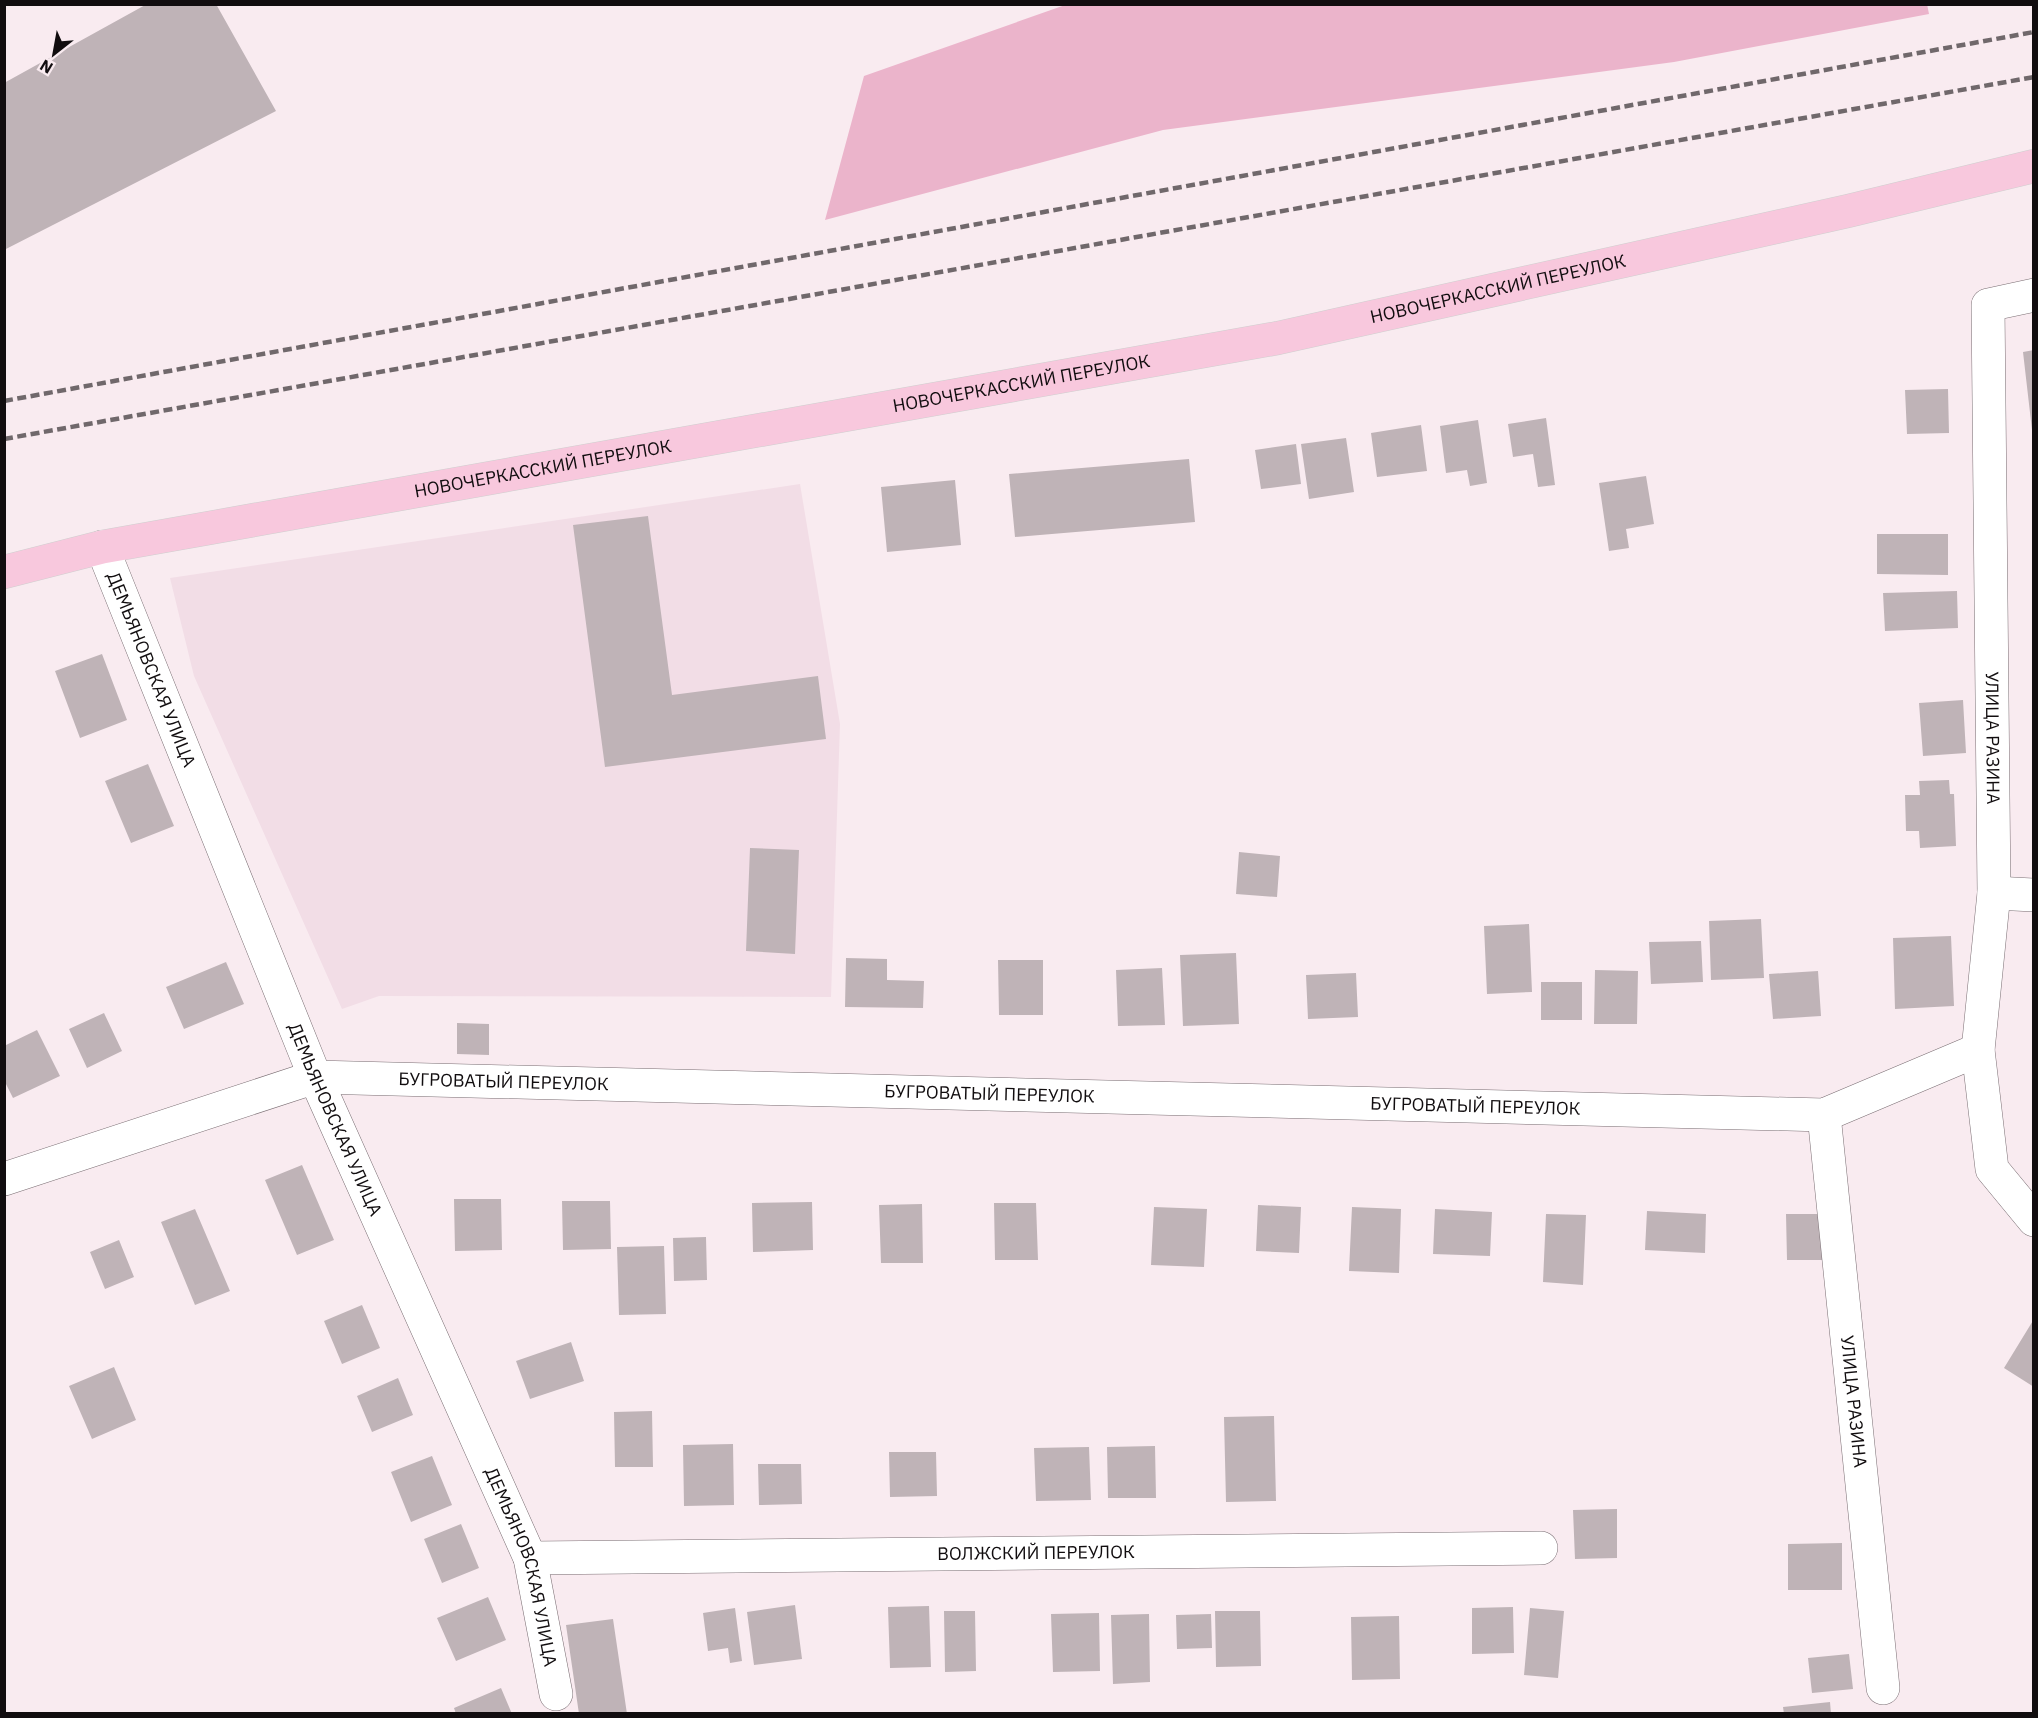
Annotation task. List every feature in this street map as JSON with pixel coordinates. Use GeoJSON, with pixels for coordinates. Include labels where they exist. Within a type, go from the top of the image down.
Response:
{"type":"FeatureCollection","features":[{"type":"Feature","properties":{"kind":"main road","name":"НОВОЧЕРКАССКИЙ ПЕРЕУЛОК"},"geometry":{"type":"LineString","coordinates":[[4,572],[102,547],[1278,338],[1848,211],[2034,166]]}},
{"type":"Feature","properties":{"kind":"street","name":"УЛИЦА РАЗИНА"},"geometry":{"type":"LineString","coordinates":[[2034,295],[1988,305],[1994,893],[1978,1050],[1992,1168],[2034,1220]]}},
{"type":"Feature","properties":{"kind":"street","name":"ДЕМЬЯНОВСКАЯ УЛИЦА"},"geometry":{"type":"LineString","coordinates":[[102,547],[315,1077],[530,1558],[556,1694]]}},
{"type":"Feature","properties":{"kind":"street"},"geometry":{"type":"LineString","coordinates":[[1994,893],[2034,895]]}},
{"type":"Feature","properties":{"kind":"street","name":"БУГРОВАТЫЙ ПЕРЕУЛОК"},"geometry":{"type":"LineString","coordinates":[[4,1179],[315,1077],[1824,1114],[1978,1050]]}},
{"type":"Feature","properties":{"kind":"street","name":"УЛИЦА РАЗИНА"},"geometry":{"type":"LineString","coordinates":[[1824,1114],[1883,1689]]}},
{"type":"Feature","properties":{"kind":"street","name":"ВОЛЖСКИЙ ПЕРЕУЛОК"},"geometry":{"type":"LineString","coordinates":[[530,1558],[1541,1548]]}},
{"type":"Feature","properties":{"kind":"shaded area"},"geometry":{"type":"Polygon","coordinates":[[[1068,4],[1927,4],[1929,14],[1674,62],[1163,130],[825,220],[864,76],[1068,4]]]}},
{"type":"Feature","properties":{"kind":"shaded area"},"geometry":{"type":"Polygon","coordinates":[[[800,484],[840,724],[831,997],[379,996],[342,1009],[194,676],[170,578],[800,484]]]}},
{"type":"Feature","properties":{"kind":"building"},"geometry":{"type":"Polygon","coordinates":[[[147,4],[216,4],[276,111],[4,250],[4,83],[147,4]]]}},
{"type":"Feature","properties":{"kind":"building"},"geometry":{"type":"Polygon","coordinates":[[[2034,350],[2034,430],[2032,430],[2023,352],[2034,350]]]}},
{"type":"Feature","properties":{"kind":"building"},"geometry":{"type":"Polygon","coordinates":[[[1948,389],[1949,433],[1907,434],[1905,390],[1948,389]]]}},
{"type":"Feature","properties":{"kind":"building"},"geometry":{"type":"Polygon","coordinates":[[[1546,418],[1555,485],[1538,487],[1533,454],[1513,457],[1508,424],[1546,418]]]}},
{"type":"Feature","properties":{"kind":"building"},"geometry":{"type":"Polygon","coordinates":[[[1478,420],[1487,483],[1470,486],[1467,470],[1446,473],[1440,426],[1478,420]]]}},
{"type":"Feature","properties":{"kind":"building"},"geometry":{"type":"Polygon","coordinates":[[[1421,425],[1427,471],[1377,477],[1371,433],[1421,425]]]}},
{"type":"Feature","properties":{"kind":"building"},"geometry":{"type":"Polygon","coordinates":[[[1346,438],[1354,492],[1309,499],[1301,444],[1346,438]]]}},
{"type":"Feature","properties":{"kind":"building"},"geometry":{"type":"Polygon","coordinates":[[[1296,444],[1301,484],[1261,489],[1255,450],[1296,444]]]}},
{"type":"Feature","properties":{"kind":"building"},"geometry":{"type":"Polygon","coordinates":[[[1189,459],[1195,522],[1015,537],[1009,474],[1189,459]]]}},
{"type":"Feature","properties":{"kind":"building"},"geometry":{"type":"Polygon","coordinates":[[[1646,476],[1654,524],[1626,529],[1629,548],[1609,551],[1599,483],[1646,476]]]}},
{"type":"Feature","properties":{"kind":"building"},"geometry":{"type":"Polygon","coordinates":[[[955,480],[961,545],[887,552],[881,487],[955,480]]]}},
{"type":"Feature","properties":{"kind":"building"},"geometry":{"type":"Polygon","coordinates":[[[648,516],[672,695],[818,676],[826,739],[605,767],[573,525],[648,516]]]}},
{"type":"Feature","properties":{"kind":"building"},"geometry":{"type":"Polygon","coordinates":[[[1877,534],[1948,534],[1948,575],[1877,574],[1877,534]]]}},
{"type":"Feature","properties":{"kind":"building"},"geometry":{"type":"Polygon","coordinates":[[[1957,591],[1958,628],[1885,631],[1883,593],[1957,591]]]}},
{"type":"Feature","properties":{"kind":"building"},"geometry":{"type":"Polygon","coordinates":[[[102,654],[127,720],[80,738],[55,671],[102,654]]]}},
{"type":"Feature","properties":{"kind":"building"},"geometry":{"type":"Polygon","coordinates":[[[1963,700],[1966,753],[1923,756],[1919,703],[1963,700]]]}},
{"type":"Feature","properties":{"kind":"building"},"geometry":{"type":"Polygon","coordinates":[[[148,764],[174,826],[131,843],[105,781],[148,764]]]}},
{"type":"Feature","properties":{"kind":"building"},"geometry":{"type":"Polygon","coordinates":[[[1949,780],[1950,794],[1954,794],[1956,846],[1920,848],[1919,831],[1906,831],[1905,795],[1920,795],[1919,781],[1949,780]]]}},
{"type":"Feature","properties":{"kind":"building"},"geometry":{"type":"Polygon","coordinates":[[[750,848],[799,850],[795,954],[746,951],[750,848]]]}},
{"type":"Feature","properties":{"kind":"building"},"geometry":{"type":"Polygon","coordinates":[[[1239,852],[1280,856],[1277,897],[1236,894],[1239,852]]]}},
{"type":"Feature","properties":{"kind":"building"},"geometry":{"type":"Polygon","coordinates":[[[1761,919],[1764,978],[1711,980],[1709,921],[1761,919]]]}},
{"type":"Feature","properties":{"kind":"building"},"geometry":{"type":"Polygon","coordinates":[[[1529,924],[1532,992],[1487,994],[1484,926],[1529,924]]]}},
{"type":"Feature","properties":{"kind":"building"},"geometry":{"type":"Polygon","coordinates":[[[1951,936],[1954,1006],[1895,1009],[1893,938],[1951,936]]]}},
{"type":"Feature","properties":{"kind":"building"},"geometry":{"type":"Polygon","coordinates":[[[1701,941],[1703,982],[1651,984],[1649,942],[1701,941]]]}},
{"type":"Feature","properties":{"kind":"building"},"geometry":{"type":"Polygon","coordinates":[[[1236,953],[1239,1024],[1183,1026],[1180,955],[1236,953]]]}},
{"type":"Feature","properties":{"kind":"building"},"geometry":{"type":"Polygon","coordinates":[[[846,958],[887,959],[887,980],[924,981],[923,1008],[845,1007],[846,958]]]}},
{"type":"Feature","properties":{"kind":"building"},"geometry":{"type":"Polygon","coordinates":[[[998,960],[1043,960],[1043,1015],[999,1015],[998,960]]]}},
{"type":"Feature","properties":{"kind":"building"},"geometry":{"type":"Polygon","coordinates":[[[226,962],[244,1004],[184,1029],[166,987],[226,962]]]}},
{"type":"Feature","properties":{"kind":"building"},"geometry":{"type":"Polygon","coordinates":[[[1162,968],[1165,1025],[1118,1026],[1116,970],[1162,968]]]}},
{"type":"Feature","properties":{"kind":"building"},"geometry":{"type":"Polygon","coordinates":[[[1595,970],[1638,971],[1637,1024],[1594,1024],[1595,970]]]}},
{"type":"Feature","properties":{"kind":"building"},"geometry":{"type":"Polygon","coordinates":[[[1818,971],[1821,1016],[1773,1019],[1769,974],[1818,971]]]}},
{"type":"Feature","properties":{"kind":"building"},"geometry":{"type":"Polygon","coordinates":[[[1356,973],[1358,1017],[1308,1019],[1306,975],[1356,973]]]}},
{"type":"Feature","properties":{"kind":"building"},"geometry":{"type":"Polygon","coordinates":[[[1541,982],[1582,982],[1582,1020],[1541,1020],[1541,982]]]}},
{"type":"Feature","properties":{"kind":"building"},"geometry":{"type":"Polygon","coordinates":[[[104,1013],[122,1051],[87,1068],[69,1029],[104,1013]]]}},
{"type":"Feature","properties":{"kind":"building"},"geometry":{"type":"Polygon","coordinates":[[[457,1023],[489,1024],[489,1055],[457,1054],[457,1023]]]}},
{"type":"Feature","properties":{"kind":"building"},"geometry":{"type":"Polygon","coordinates":[[[37,1030],[60,1076],[13,1098],[4,1080],[4,1046],[37,1030]]]}},
{"type":"Feature","properties":{"kind":"building"},"geometry":{"type":"Polygon","coordinates":[[[302,1165],[334,1240],[297,1255],[265,1180],[302,1165]]]}},
{"type":"Feature","properties":{"kind":"building"},"geometry":{"type":"Polygon","coordinates":[[[454,1199],[501,1199],[502,1250],[455,1251],[454,1199]]]}},
{"type":"Feature","properties":{"kind":"building"},"geometry":{"type":"Polygon","coordinates":[[[562,1201],[610,1201],[611,1249],[563,1250],[562,1201]]]}},
{"type":"Feature","properties":{"kind":"building"},"geometry":{"type":"Polygon","coordinates":[[[812,1202],[813,1250],[753,1252],[752,1203],[812,1202]]]}},
{"type":"Feature","properties":{"kind":"building"},"geometry":{"type":"Polygon","coordinates":[[[994,1203],[1036,1203],[1038,1260],[995,1260],[994,1203]]]}},
{"type":"Feature","properties":{"kind":"building"},"geometry":{"type":"Polygon","coordinates":[[[922,1204],[923,1263],[881,1263],[879,1205],[922,1204]]]}},
{"type":"Feature","properties":{"kind":"building"},"geometry":{"type":"Polygon","coordinates":[[[1258,1205],[1301,1207],[1299,1253],[1256,1251],[1258,1205]]]}},
{"type":"Feature","properties":{"kind":"building"},"geometry":{"type":"Polygon","coordinates":[[[1154,1207],[1207,1209],[1204,1267],[1151,1265],[1154,1207]]]}},
{"type":"Feature","properties":{"kind":"building"},"geometry":{"type":"Polygon","coordinates":[[[1352,1207],[1401,1209],[1399,1273],[1349,1271],[1352,1207]]]}},
{"type":"Feature","properties":{"kind":"building"},"geometry":{"type":"Polygon","coordinates":[[[195,1209],[230,1291],[195,1305],[161,1222],[195,1209]]]}},
{"type":"Feature","properties":{"kind":"building"},"geometry":{"type":"Polygon","coordinates":[[[1435,1209],[1492,1212],[1490,1256],[1433,1254],[1435,1209]]]}},
{"type":"Feature","properties":{"kind":"building"},"geometry":{"type":"Polygon","coordinates":[[[1647,1211],[1706,1214],[1705,1253],[1645,1250],[1647,1211]]]}},
{"type":"Feature","properties":{"kind":"building"},"geometry":{"type":"Polygon","coordinates":[[[1546,1214],[1586,1215],[1583,1285],[1543,1282],[1546,1214]]]}},
{"type":"Feature","properties":{"kind":"building"},"geometry":{"type":"Polygon","coordinates":[[[1786,1214],[1831,1214],[1831,1260],[1787,1260],[1786,1214]]]}},
{"type":"Feature","properties":{"kind":"building"},"geometry":{"type":"Polygon","coordinates":[[[706,1237],[707,1280],[674,1281],[673,1238],[706,1237]]]}},
{"type":"Feature","properties":{"kind":"building"},"geometry":{"type":"Polygon","coordinates":[[[119,1240],[134,1277],[105,1289],[90,1252],[119,1240]]]}},
{"type":"Feature","properties":{"kind":"building"},"geometry":{"type":"Polygon","coordinates":[[[664,1246],[666,1314],[619,1315],[617,1247],[664,1246]]]}},
{"type":"Feature","properties":{"kind":"building"},"geometry":{"type":"Polygon","coordinates":[[[362,1305],[380,1348],[342,1364],[324,1321],[362,1305]]]}},
{"type":"Feature","properties":{"kind":"building"},"geometry":{"type":"Polygon","coordinates":[[[2034,1319],[2034,1387],[2004,1368],[2034,1319]]]}},
{"type":"Feature","properties":{"kind":"building"},"geometry":{"type":"Polygon","coordinates":[[[571,1342],[584,1381],[530,1399],[516,1361],[571,1342]]]}},
{"type":"Feature","properties":{"kind":"building"},"geometry":{"type":"Polygon","coordinates":[[[114,1367],[136,1420],[92,1439],[69,1386],[114,1367]]]}},
{"type":"Feature","properties":{"kind":"building"},"geometry":{"type":"Polygon","coordinates":[[[398,1378],[413,1415],[372,1432],[357,1396],[398,1378]]]}},
{"type":"Feature","properties":{"kind":"building"},"geometry":{"type":"Polygon","coordinates":[[[652,1411],[653,1467],[615,1467],[614,1412],[652,1411]]]}},
{"type":"Feature","properties":{"kind":"building"},"geometry":{"type":"Polygon","coordinates":[[[1274,1416],[1276,1501],[1226,1502],[1224,1417],[1274,1416]]]}},
{"type":"Feature","properties":{"kind":"building"},"geometry":{"type":"Polygon","coordinates":[[[733,1444],[734,1505],[684,1506],[683,1445],[733,1444]]]}},
{"type":"Feature","properties":{"kind":"building"},"geometry":{"type":"Polygon","coordinates":[[[1155,1446],[1156,1498],[1108,1498],[1107,1447],[1155,1446]]]}},
{"type":"Feature","properties":{"kind":"building"},"geometry":{"type":"Polygon","coordinates":[[[1089,1447],[1091,1500],[1036,1501],[1034,1448],[1089,1447]]]}},
{"type":"Feature","properties":{"kind":"building"},"geometry":{"type":"Polygon","coordinates":[[[889,1452],[936,1452],[937,1496],[890,1497],[889,1452]]]}},
{"type":"Feature","properties":{"kind":"building"},"geometry":{"type":"Polygon","coordinates":[[[432,1456],[452,1505],[411,1522],[391,1472],[432,1456]]]}},
{"type":"Feature","properties":{"kind":"building"},"geometry":{"type":"Polygon","coordinates":[[[758,1464],[801,1464],[802,1504],[759,1505],[758,1464]]]}},
{"type":"Feature","properties":{"kind":"building"},"geometry":{"type":"Polygon","coordinates":[[[1617,1509],[1617,1558],[1575,1559],[1573,1510],[1617,1509]]]}},
{"type":"Feature","properties":{"kind":"building"},"geometry":{"type":"Polygon","coordinates":[[[461,1524],[479,1568],[442,1583],[424,1539],[461,1524]]]}},
{"type":"Feature","properties":{"kind":"building"},"geometry":{"type":"Polygon","coordinates":[[[1842,1543],[1842,1590],[1788,1590],[1788,1544],[1842,1543]]]}},
{"type":"Feature","properties":{"kind":"building"},"geometry":{"type":"Polygon","coordinates":[[[488,1597],[506,1640],[456,1661],[437,1618],[488,1597]]]}},
{"type":"Feature","properties":{"kind":"building"},"geometry":{"type":"Polygon","coordinates":[[[795,1605],[802,1659],[754,1665],[747,1612],[795,1605]]]}},
{"type":"Feature","properties":{"kind":"building"},"geometry":{"type":"Polygon","coordinates":[[[929,1606],[931,1667],[890,1668],[888,1607],[929,1606]]]}},
{"type":"Feature","properties":{"kind":"building"},"geometry":{"type":"Polygon","coordinates":[[[1513,1607],[1514,1653],[1472,1654],[1472,1608],[1513,1607]]]}},
{"type":"Feature","properties":{"kind":"building"},"geometry":{"type":"Polygon","coordinates":[[[735,1608],[742,1661],[730,1663],[728,1648],[708,1651],[703,1613],[735,1608]]]}},
{"type":"Feature","properties":{"kind":"building"},"geometry":{"type":"Polygon","coordinates":[[[1530,1608],[1564,1611],[1558,1678],[1524,1675],[1530,1608]]]}},
{"type":"Feature","properties":{"kind":"building"},"geometry":{"type":"Polygon","coordinates":[[[944,1611],[975,1611],[976,1671],[945,1672],[944,1611]]]}},
{"type":"Feature","properties":{"kind":"building"},"geometry":{"type":"Polygon","coordinates":[[[1215,1611],[1260,1611],[1261,1666],[1216,1667],[1215,1611]]]}},
{"type":"Feature","properties":{"kind":"building"},"geometry":{"type":"Polygon","coordinates":[[[1099,1613],[1100,1671],[1053,1672],[1051,1614],[1099,1613]]]}},
{"type":"Feature","properties":{"kind":"building"},"geometry":{"type":"Polygon","coordinates":[[[1149,1614],[1150,1682],[1113,1684],[1111,1615],[1149,1614]]]}},
{"type":"Feature","properties":{"kind":"building"},"geometry":{"type":"Polygon","coordinates":[[[1211,1614],[1212,1648],[1177,1649],[1176,1615],[1211,1614]]]}},
{"type":"Feature","properties":{"kind":"building"},"geometry":{"type":"Polygon","coordinates":[[[1399,1616],[1400,1679],[1352,1680],[1351,1617],[1399,1616]]]}},
{"type":"Feature","properties":{"kind":"building"},"geometry":{"type":"Polygon","coordinates":[[[613,1619],[627,1714],[579,1714],[566,1625],[613,1619]]]}},
{"type":"Feature","properties":{"kind":"building"},"geometry":{"type":"Polygon","coordinates":[[[1849,1654],[1853,1689],[1812,1693],[1808,1658],[1849,1654]]]}},
{"type":"Feature","properties":{"kind":"building"},"geometry":{"type":"Polygon","coordinates":[[[501,1688],[512,1714],[456,1714],[454,1708],[501,1688]]]}},
{"type":"Feature","properties":{"kind":"building"},"geometry":{"type":"Polygon","coordinates":[[[1830,1702],[1831,1714],[1784,1714],[1783,1707],[1830,1702]]]}},
{"type":"Feature","properties":{"kind":"railway"},"geometry":{"type":"LineString","coordinates":[[4,401],[2034,32]]}},
{"type":"Feature","properties":{"kind":"railway"},"geometry":{"type":"LineString","coordinates":[[4,439],[2034,77]]}}]}
